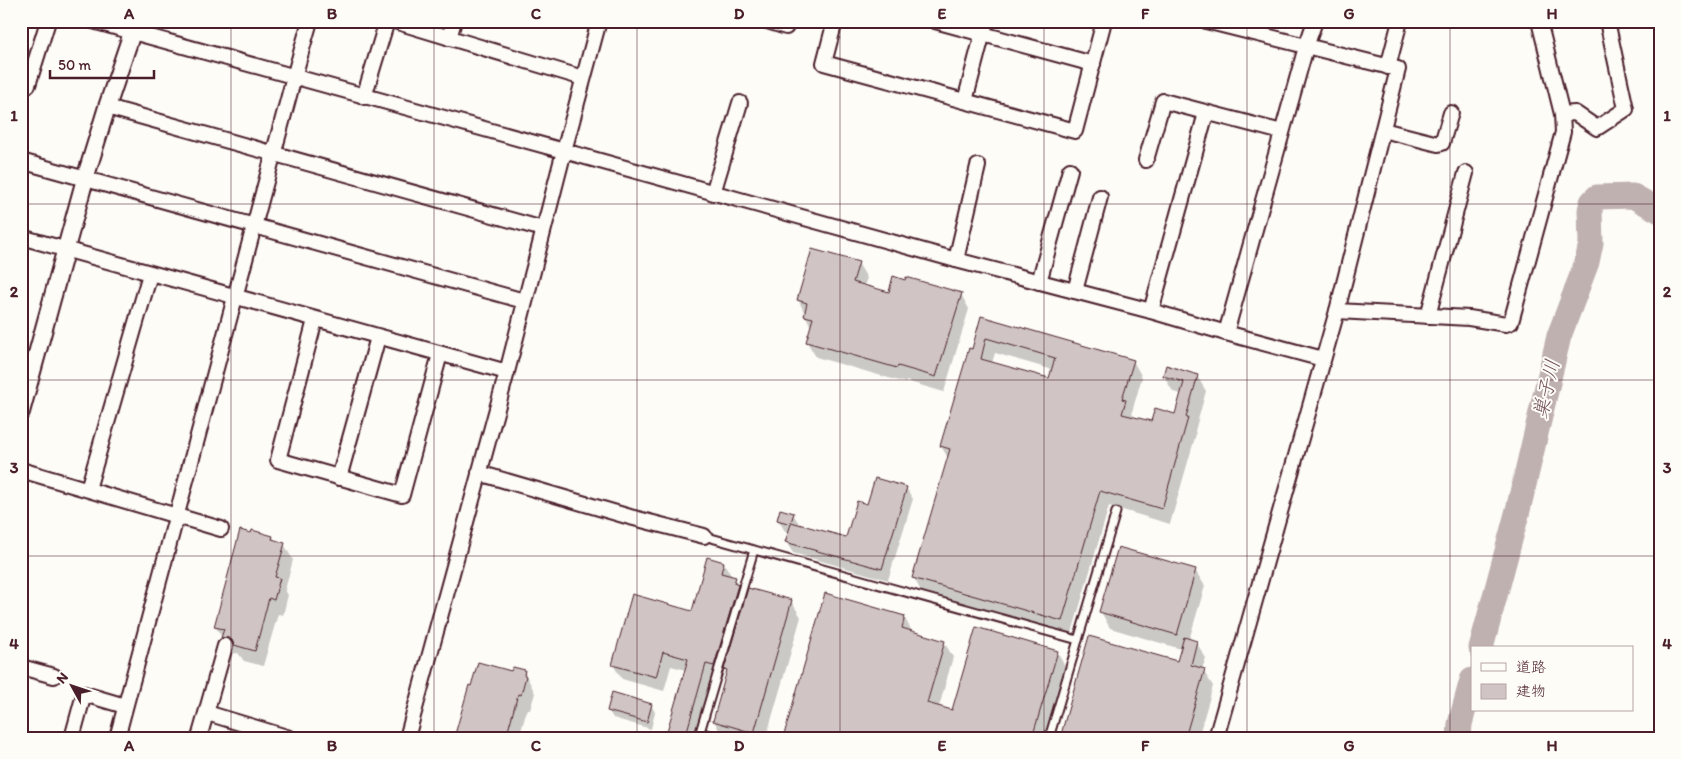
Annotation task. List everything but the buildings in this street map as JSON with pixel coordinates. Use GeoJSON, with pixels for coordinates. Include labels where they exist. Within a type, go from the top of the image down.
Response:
{"type":"FeatureCollection","features":[{"type":"Feature","properties":{"kind":"street"},"geometry":{"type":"LineString","coordinates":[[28,85],[48,21]]}},
{"type":"Feature","properties":{"kind":"street"},"geometry":{"type":"LineString","coordinates":[[93,21],[135,27],[364,97],[1323,359]]}},
{"type":"Feature","properties":{"kind":"street"},"geometry":{"type":"LineString","coordinates":[[117,738],[310,21]]}},
{"type":"Feature","properties":{"kind":"street"},"geometry":{"type":"LineString","coordinates":[[364,97],[387,21]]}},
{"type":"Feature","properties":{"kind":"street"},"geometry":{"type":"LineString","coordinates":[[394,21],[583,78]]}},
{"type":"Feature","properties":{"kind":"street"},"geometry":{"type":"LineString","coordinates":[[449,38],[454,21]]}},
{"type":"Feature","properties":{"kind":"street"},"geometry":{"type":"LineString","coordinates":[[407,738],[583,78],[600,21]]}},
{"type":"Feature","properties":{"kind":"street"},"geometry":{"type":"LineString","coordinates":[[767,21],[786,26]]}},
{"type":"Feature","properties":{"kind":"street"},"geometry":{"type":"LineString","coordinates":[[836,21],[824,63],[1074,131],[1104,21]]}},
{"type":"Feature","properties":{"kind":"street"},"geometry":{"type":"LineString","coordinates":[[935,21],[984,28],[1093,64]]}},
{"type":"Feature","properties":{"kind":"street"},"geometry":{"type":"LineString","coordinates":[[1226,333],[1306,47],[1315,21]]}},
{"type":"Feature","properties":{"kind":"street"},"geometry":{"type":"LineString","coordinates":[[1388,67],[1400,21]]}},
{"type":"Feature","properties":{"kind":"street"},"geometry":{"type":"LineString","coordinates":[[1337,311],[1469,318],[1506,324],[1511,322],[1563,132],[1562,114],[1539,21]]}},
{"type":"Feature","properties":{"kind":"street"},"geometry":{"type":"LineString","coordinates":[[1562,114],[1575,113],[1597,128],[1626,109],[1607,21]]}},
{"type":"Feature","properties":{"kind":"street"},"geometry":{"type":"LineString","coordinates":[[1211,22],[1398,69],[1337,311],[1216,738]]}},
{"type":"Feature","properties":{"kind":"street"},"geometry":{"type":"LineString","coordinates":[[21,412],[85,180],[107,107],[135,27]]}},
{"type":"Feature","properties":{"kind":"street"},"geometry":{"type":"LineString","coordinates":[[965,101],[984,28]]}},
{"type":"Feature","properties":{"kind":"street"},"geometry":{"type":"LineString","coordinates":[[1146,160],[1163,101],[1282,132]]}},
{"type":"Feature","properties":{"kind":"street"},"geometry":{"type":"LineString","coordinates":[[713,193],[740,102]]}},
{"type":"Feature","properties":{"kind":"street"},"geometry":{"type":"LineString","coordinates":[[107,107],[543,229]]}},
{"type":"Feature","properties":{"kind":"street"},"geometry":{"type":"LineString","coordinates":[[1151,311],[1206,113]]}},
{"type":"Feature","properties":{"kind":"street"},"geometry":{"type":"LineString","coordinates":[[1383,130],[1438,144],[1442,143],[1451,113]]}},
{"type":"Feature","properties":{"kind":"street"},"geometry":{"type":"LineString","coordinates":[[21,161],[524,301]]}},
{"type":"Feature","properties":{"kind":"street"},"geometry":{"type":"LineString","coordinates":[[956,260],[978,166]]}},
{"type":"Feature","properties":{"kind":"street"},"geometry":{"type":"LineString","coordinates":[[1039,282],[1070,170]]}},
{"type":"Feature","properties":{"kind":"street"},"geometry":{"type":"LineString","coordinates":[[1428,316],[1466,173]]}},
{"type":"Feature","properties":{"kind":"street"},"geometry":{"type":"LineString","coordinates":[[1074,291],[1100,198]]}},
{"type":"Feature","properties":{"kind":"street"},"geometry":{"type":"LineString","coordinates":[[21,237],[506,372]]}},
{"type":"Feature","properties":{"kind":"street"},"geometry":{"type":"LineString","coordinates":[[88,489],[150,274]]}},
{"type":"Feature","properties":{"kind":"street"},"geometry":{"type":"LineString","coordinates":[[315,320],[278,460],[339,478],[402,495],[440,354]]}},
{"type":"Feature","properties":{"kind":"street"},"geometry":{"type":"LineString","coordinates":[[339,478],[378,337]]}},
{"type":"Feature","properties":{"kind":"street"},"geometry":{"type":"LineString","coordinates":[[21,470],[176,515],[186,520],[222,529]]}},
{"type":"Feature","properties":{"kind":"street"},"geometry":{"type":"LineString","coordinates":[[479,473],[630,517],[704,536]]}},
{"type":"Feature","properties":{"kind":"street"},"geometry":{"type":"LineString","coordinates":[[200,738],[225,646]]}},
{"type":"Feature","properties":{"kind":"street"},"geometry":{"type":"LineString","coordinates":[[21,667],[54,676]]}},
{"type":"Feature","properties":{"kind":"street"},"geometry":{"type":"LineString","coordinates":[[72,738],[84,694],[125,706]]}},
{"type":"Feature","properties":{"kind":"street"},"geometry":{"type":"LineString","coordinates":[[207,713],[290,738]]}},
{"type":"Feature","properties":{"kind":"lane"},"geometry":{"type":"LineString","coordinates":[[1049,738],[1116,512]]}},
{"type":"Feature","properties":{"kind":"lane"},"geometry":{"type":"LineString","coordinates":[[704,536],[1078,640]]}},
{"type":"Feature","properties":{"kind":"lane"},"geometry":{"type":"LineString","coordinates":[[718,738],[700,732],[754,550]]}},
{"type":"Feature","properties":{"kind":"waterway","name":"巣子川"},"geometry":{"type":"LineString","coordinates":[[1482,646],[1518,510],[1559,336],[1587,262],[1591,243],[1590,210],[1592,202],[1597,197],[1633,196],[1660,211]]}},
{"type":"Feature","properties":{"kind":"waterway","name":"巣子川"},"geometry":{"type":"LineString","coordinates":[[1459,738],[1460,724],[1471,684]]}}]}
